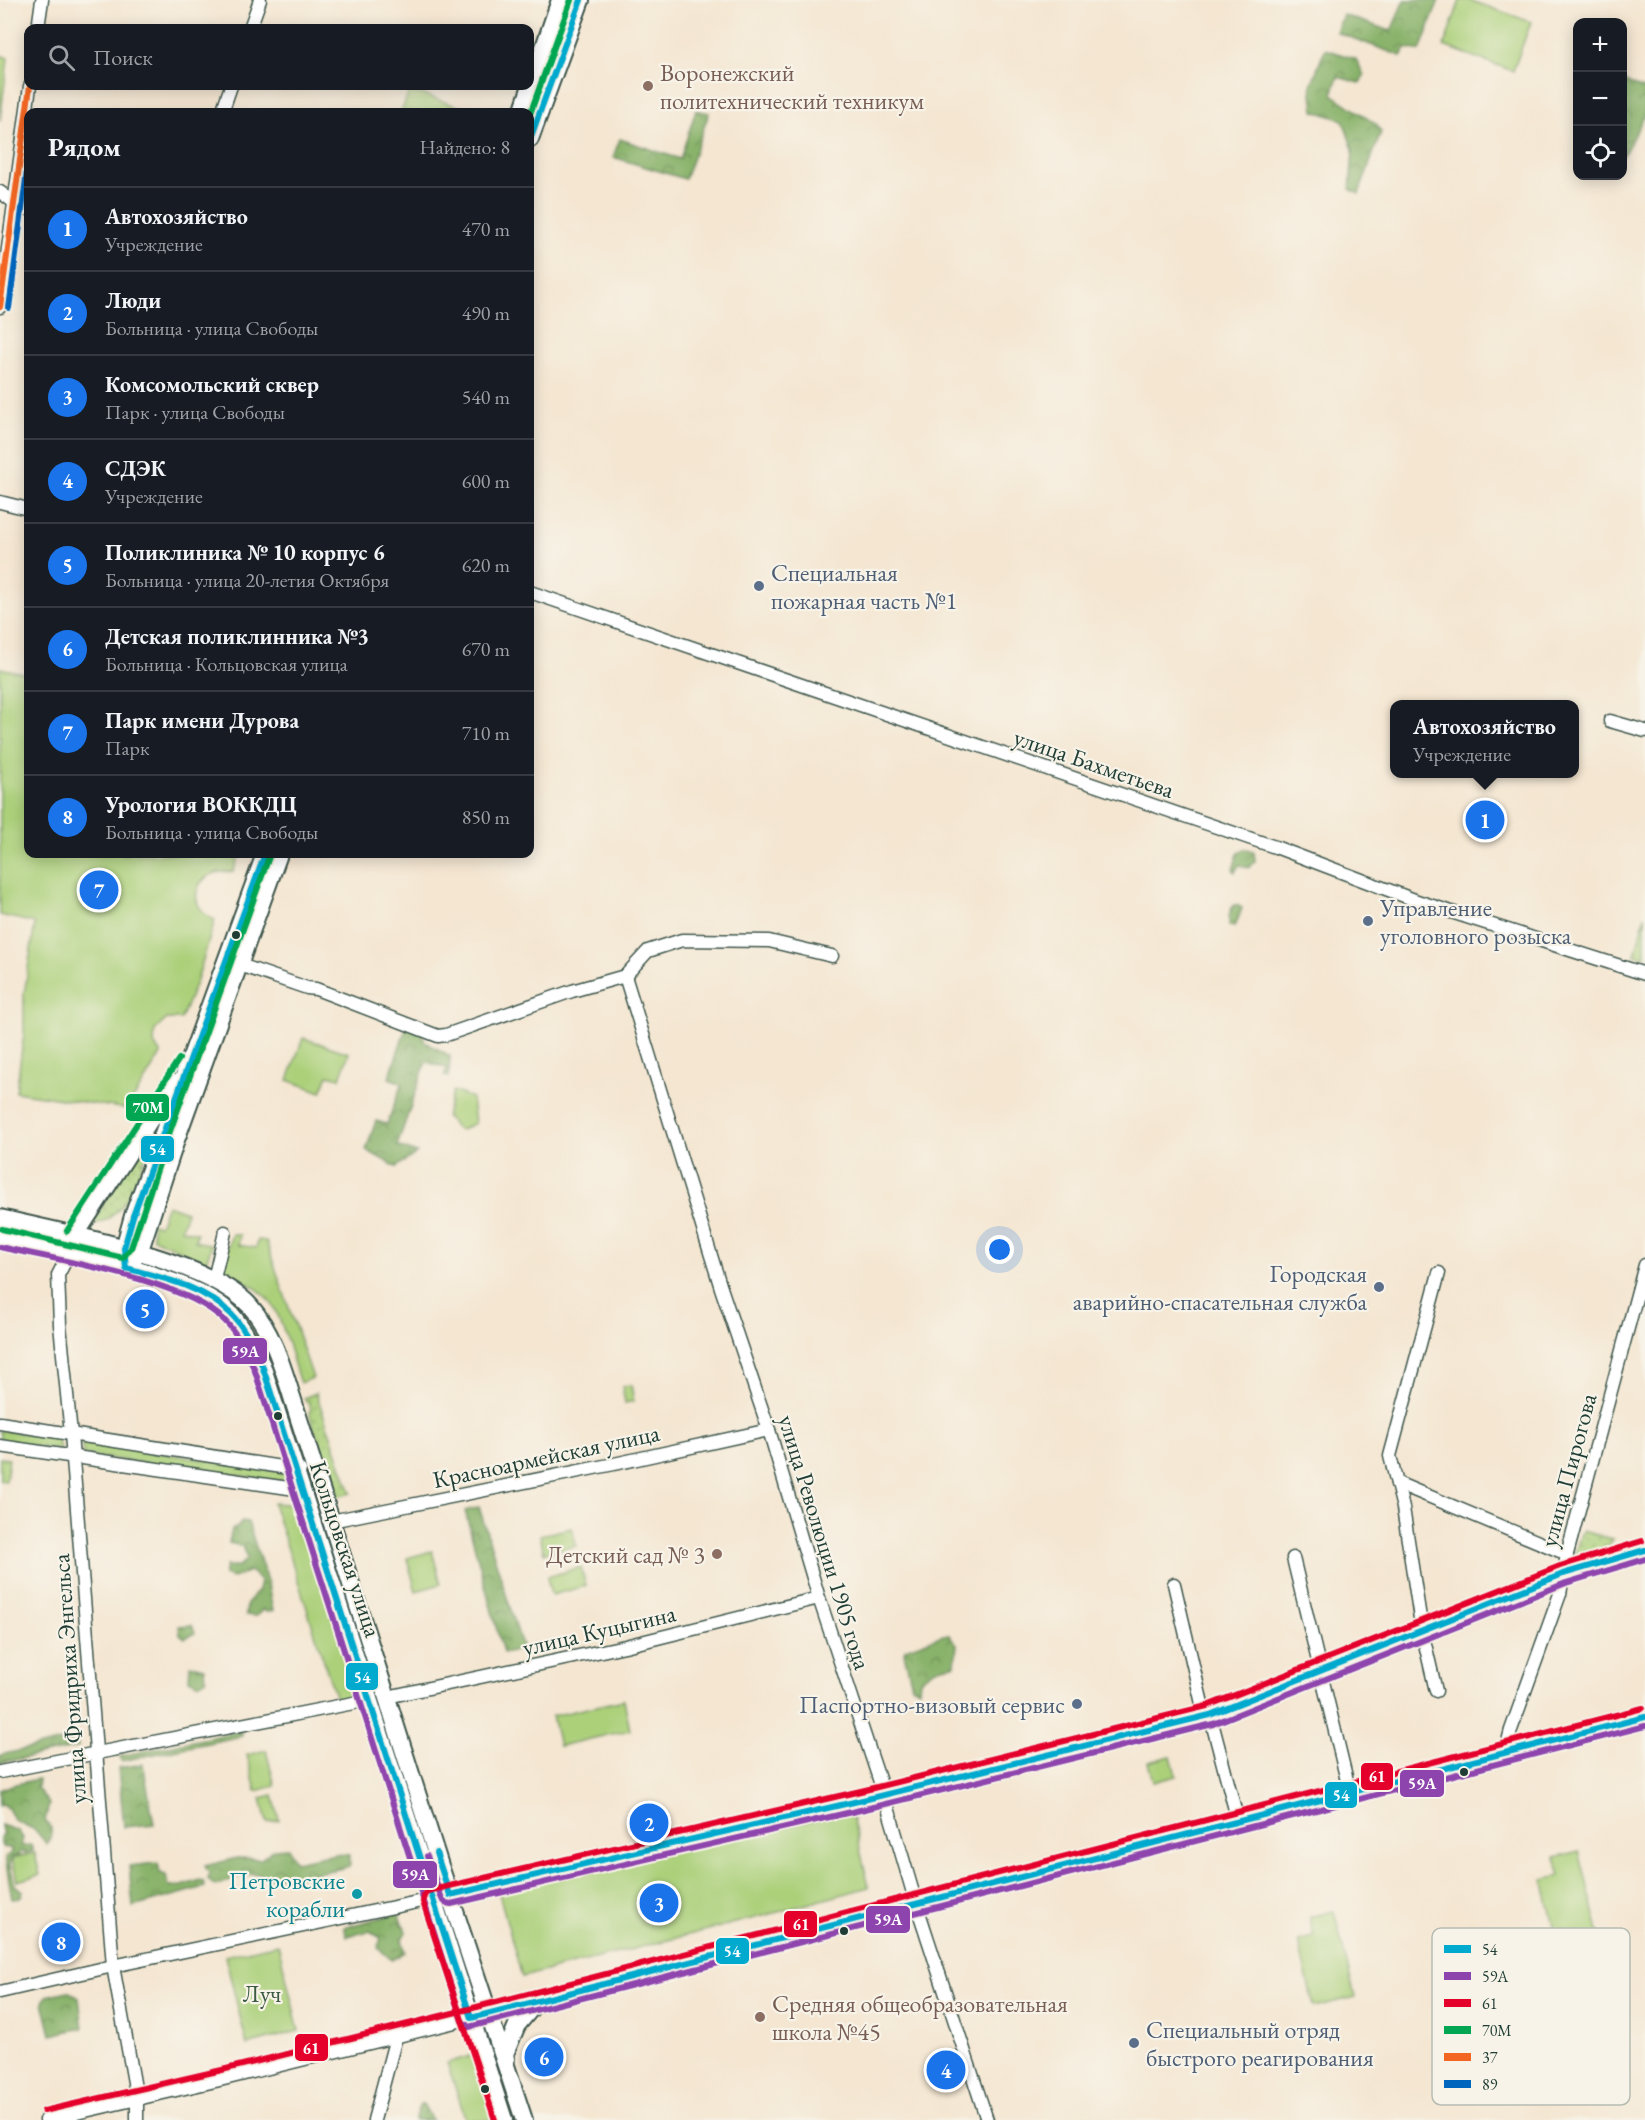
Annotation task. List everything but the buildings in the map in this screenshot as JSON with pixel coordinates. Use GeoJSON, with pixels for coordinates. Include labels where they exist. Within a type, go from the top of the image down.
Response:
{"type":"FeatureCollection","features":[{"type":"Feature","properties":{"kind":"main road"},"geometry":{"type":"LineString","coordinates":[[534,77],[560,0]]}},
{"type":"Feature","properties":{"kind":"main road"},"geometry":{"type":"LineString","coordinates":[[534,128],[582,0]]}},
{"type":"Feature","properties":{"kind":"main road"},"geometry":{"type":"LineString","coordinates":[[523,108],[529,90]]}},
{"type":"Feature","properties":{"kind":"main road"},"geometry":{"type":"LineString","coordinates":[[132,1251],[133,1216],[264,858]]}},
{"type":"Feature","properties":{"kind":"main road"},"geometry":{"type":"LineString","coordinates":[[126,1268],[177,1137],[278,858]]}},
{"type":"Feature","properties":{"kind":"main road"},"geometry":{"type":"LineString","coordinates":[[75,1236],[190,1060]]}},
{"type":"Feature","properties":{"kind":"main road"},"geometry":{"type":"LineString","coordinates":[[0,1218],[132,1251],[221,1283]]}},
{"type":"Feature","properties":{"kind":"main road","name":"Кольцовская улица"},"geometry":{"type":"LineString","coordinates":[[0,1238],[126,1268],[170,1281],[209,1298],[230,1312],[251,1342],[262,1365],[504,2120]]}},
{"type":"Feature","properties":{"kind":"main road","name":"Кольцовская улица"},"geometry":{"type":"LineString","coordinates":[[221,1283],[250,1306],[267,1331],[278,1354],[524,2120]]}},
{"type":"Feature","properties":{"kind":"main road"},"geometry":{"type":"LineString","coordinates":[[432,1899],[960,1777],[1210,1715],[1563,1574],[1645,1550]]}},
{"type":"Feature","properties":{"kind":"main road"},"geometry":{"type":"LineString","coordinates":[[471,2018],[1645,1717]]}},
{"type":"Feature","properties":{"kind":"main road"},"geometry":{"type":"LineString","coordinates":[[508,2069],[505,2054],[511,2038],[524,2016],[538,2000]]}},
{"type":"Feature","properties":{"kind":"street"},"geometry":{"type":"LineString","coordinates":[[39,24],[42,0]]}},
{"type":"Feature","properties":{"kind":"street"},"geometry":{"type":"LineString","coordinates":[[251,24],[260,0]]}},
{"type":"Feature","properties":{"kind":"street"},"geometry":{"type":"LineString","coordinates":[[27,108],[29,90]]}},
{"type":"Feature","properties":{"kind":"street"},"geometry":{"type":"LineString","coordinates":[[223,108],[230,90]]}},
{"type":"Feature","properties":{"kind":"street"},"geometry":{"type":"LineString","coordinates":[[0,307],[24,128]]}},
{"type":"Feature","properties":{"kind":"street"},"geometry":{"type":"LineString","coordinates":[[0,192],[24,206]]}},
{"type":"Feature","properties":{"kind":"street"},"geometry":{"type":"LineString","coordinates":[[0,502],[24,508]]}},
{"type":"Feature","properties":{"kind":"street","name":"улица Бахметьева"},"geometry":{"type":"LineString","coordinates":[[534,593],[1278,848],[1420,902],[1645,974]]}},
{"type":"Feature","properties":{"kind":"street"},"geometry":{"type":"LineString","coordinates":[[1610,721],[1645,731]]}},
{"type":"Feature","properties":{"kind":"street"},"geometry":{"type":"LineString","coordinates":[[240,965],[316,989],[438,1036],[572,991],[625,976],[648,951],[682,939],[769,942],[832,956]]}},
{"type":"Feature","properties":{"kind":"street","name":"улица Революции 1905 года"},"geometry":{"type":"LineString","coordinates":[[625,976],[721,1288],[769,1430],[819,1599],[884,1794],[916,1904],[987,2120]]}},
{"type":"Feature","properties":{"kind":"street"},"geometry":{"type":"LineString","coordinates":[[221,1283],[225,1232]]}},
{"type":"Feature","properties":{"kind":"street","name":"улица Фридриха Энгельса"},"geometry":{"type":"LineString","coordinates":[[75,1236],[58,1275],[60,1324],[73,1456],[113,1966],[137,2099],[137,2120]]}},
{"type":"Feature","properties":{"kind":"street","name":"улица Пирогова"},"geometry":{"type":"LineString","coordinates":[[1505,1753],[1511,1730],[1560,1594],[1567,1554],[1645,1265]]}},
{"type":"Feature","properties":{"kind":"street"},"geometry":{"type":"LineString","coordinates":[[1436,1691],[1422,1631],[1403,1508],[1390,1456],[1439,1274]]}},
{"type":"Feature","properties":{"kind":"street"},"geometry":{"type":"LineString","coordinates":[[0,1423],[316,1472]]}},
{"type":"Feature","properties":{"kind":"street","name":"Красноармейская улица"},"geometry":{"type":"LineString","coordinates":[[331,1521],[769,1430]]}},
{"type":"Feature","properties":{"kind":"street"},"geometry":{"type":"LineString","coordinates":[[0,1446],[302,1490]]}},
{"type":"Feature","properties":{"kind":"street"},"geometry":{"type":"LineString","coordinates":[[1397,1484],[1567,1554]]}},
{"type":"Feature","properties":{"kind":"street"},"geometry":{"type":"LineString","coordinates":[[1293,1558],[1350,1793]]}},
{"type":"Feature","properties":{"kind":"street"},"geometry":{"type":"LineString","coordinates":[[1174,1584],[1203,1708],[1210,1715],[1238,1821]]}},
{"type":"Feature","properties":{"kind":"street","name":"улица Куцыгина"},"geometry":{"type":"LineString","coordinates":[[387,1697],[625,1646],[819,1599]]}},
{"type":"Feature","properties":{"kind":"street"},"geometry":{"type":"LineString","coordinates":[[0,1772],[369,1700]]}},
{"type":"Feature","properties":{"kind":"street"},"geometry":{"type":"LineString","coordinates":[[0,1992],[432,1899]]}},
{"type":"Feature","properties":{"kind":"street"},"geometry":{"type":"LineString","coordinates":[[46,2120],[471,2018]]}},
{"type":"Feature","properties":{"kind":"street"},"geometry":{"type":"LineString","coordinates":[[374,2120],[396,2037]]}},
{"type":"Feature","properties":{"kind":"green space"},"geometry":{"type":"Polygon","coordinates":[[[1404,0],[1439,0],[1420,51],[1406,48],[1401,56],[1336,32],[1343,15],[1391,31],[1404,0]]]}},
{"type":"Feature","properties":{"kind":"green space"},"geometry":{"type":"Polygon","coordinates":[[[1460,0],[1469,0],[1531,22],[1513,71],[1444,46],[1460,0]]]}},
{"type":"Feature","properties":{"kind":"green space"},"geometry":{"type":"Polygon","coordinates":[[[1325,49],[1356,59],[1364,75],[1360,83],[1338,77],[1332,94],[1377,125],[1381,132],[1359,194],[1350,189],[1353,150],[1343,120],[1314,111],[1311,85],[1325,49]]]}},
{"type":"Feature","properties":{"kind":"green space"},"geometry":{"type":"Polygon","coordinates":[[[0,55],[8,58],[0,121],[0,55]]]}},
{"type":"Feature","properties":{"kind":"green space"},"geometry":{"type":"Polygon","coordinates":[[[1627,83],[1645,90],[1645,115],[1627,149],[1627,83]]]}},
{"type":"Feature","properties":{"kind":"green space"},"geometry":{"type":"Polygon","coordinates":[[[410,90],[462,108],[403,108],[410,90]]]}},
{"type":"Feature","properties":{"kind":"green space"},"geometry":{"type":"Polygon","coordinates":[[[696,110],[709,113],[685,179],[613,157],[620,139],[680,159],[696,110]]]}},
{"type":"Feature","properties":{"kind":"green space"},"geometry":{"type":"Polygon","coordinates":[[[0,668],[24,673],[24,858],[238,858],[233,872],[210,875],[202,881],[198,888],[196,897],[199,905],[215,920],[197,980],[181,1019],[167,1019],[155,1030],[154,1044],[161,1054],[127,1109],[16,1092],[24,1033],[24,994],[35,923],[0,915],[0,668]]]}},
{"type":"Feature","properties":{"kind":"green space"},"geometry":{"type":"Polygon","coordinates":[[[1244,849],[1254,852],[1255,861],[1249,868],[1239,865],[1235,872],[1233,869],[1238,854],[1244,849]]]}},
{"type":"Feature","properties":{"kind":"green space"},"geometry":{"type":"Polygon","coordinates":[[[1233,905],[1242,908],[1235,927],[1229,926],[1229,916],[1233,905]]]}},
{"type":"Feature","properties":{"kind":"green space"},"geometry":{"type":"Polygon","coordinates":[[[1645,915],[1645,957],[1635,955],[1645,915]]]}},
{"type":"Feature","properties":{"kind":"green space"},"geometry":{"type":"Polygon","coordinates":[[[407,1025],[422,1032],[425,1042],[450,1056],[449,1077],[444,1075],[447,1068],[426,1062],[397,1146],[417,1153],[396,1167],[366,1150],[376,1121],[387,1124],[402,1083],[389,1078],[407,1025]]]}},
{"type":"Feature","properties":{"kind":"green space"},"geometry":{"type":"Polygon","coordinates":[[[303,1038],[349,1053],[340,1078],[328,1075],[321,1092],[288,1080],[303,1038]]]}},
{"type":"Feature","properties":{"kind":"green space"},"geometry":{"type":"Polygon","coordinates":[[[453,1091],[472,1098],[475,1123],[459,1131],[446,1116],[453,1091]]]}},
{"type":"Feature","properties":{"kind":"green space"},"geometry":{"type":"Polygon","coordinates":[[[158,1117],[143,1163],[128,1196],[118,1210],[107,1219],[94,1224],[93,1221],[158,1117]]]}},
{"type":"Feature","properties":{"kind":"green space"},"geometry":{"type":"Polygon","coordinates":[[[167,1205],[187,1212],[181,1229],[197,1233],[195,1241],[212,1245],[206,1262],[153,1238],[152,1224],[159,1225],[167,1205]]]}},
{"type":"Feature","properties":{"kind":"green space"},"geometry":{"type":"Polygon","coordinates":[[[232,1234],[240,1235],[238,1245],[256,1248],[258,1240],[266,1241],[313,1378],[300,1383],[283,1327],[269,1300],[253,1286],[221,1269],[232,1234]]]}},
{"type":"Feature","properties":{"kind":"green space"},"geometry":{"type":"Polygon","coordinates":[[[631,1385],[634,1401],[625,1403],[622,1386],[631,1385]]]}},
{"type":"Feature","properties":{"kind":"green space"},"geometry":{"type":"Polygon","coordinates":[[[316,1393],[351,1493],[336,1497],[309,1412],[311,1410],[309,1403],[304,1398],[316,1393]]]}},
{"type":"Feature","properties":{"kind":"green space"},"geometry":{"type":"Polygon","coordinates":[[[0,1430],[58,1438],[60,1450],[0,1441],[0,1430]]]}},
{"type":"Feature","properties":{"kind":"green space"},"geometry":{"type":"Polygon","coordinates":[[[82,1441],[284,1472],[286,1482],[83,1455],[82,1441]]]}},
{"type":"Feature","properties":{"kind":"green space"},"geometry":{"type":"Polygon","coordinates":[[[0,1458],[9,1459],[6,1481],[0,1480],[0,1458]]]}},
{"type":"Feature","properties":{"kind":"green space"},"geometry":{"type":"Polygon","coordinates":[[[273,1503],[298,1505],[360,1698],[337,1702],[273,1503]]]}},
{"type":"Feature","properties":{"kind":"green space"},"geometry":{"type":"Polygon","coordinates":[[[479,1507],[523,1649],[503,1653],[465,1511],[479,1507]]]}},
{"type":"Feature","properties":{"kind":"green space"},"geometry":{"type":"Polygon","coordinates":[[[242,1521],[248,1522],[268,1584],[273,1611],[266,1612],[263,1609],[257,1616],[246,1615],[247,1603],[258,1591],[260,1580],[250,1571],[233,1578],[224,1575],[226,1566],[239,1566],[247,1559],[242,1546],[229,1543],[232,1529],[238,1527],[242,1521]]]}},
{"type":"Feature","properties":{"kind":"green space"},"geometry":{"type":"Polygon","coordinates":[[[572,1528],[576,1546],[544,1553],[540,1535],[572,1528]]]}},
{"type":"Feature","properties":{"kind":"green space"},"geometry":{"type":"Polygon","coordinates":[[[1582,1531],[1613,1539],[1602,1557],[1584,1561],[1578,1558],[1575,1552],[1582,1531]]]}},
{"type":"Feature","properties":{"kind":"green space"},"geometry":{"type":"Polygon","coordinates":[[[432,1551],[441,1584],[416,1591],[407,1558],[432,1551]]]}},
{"type":"Feature","properties":{"kind":"green space"},"geometry":{"type":"Polygon","coordinates":[[[581,1567],[586,1586],[551,1595],[547,1577],[581,1567]]]}},
{"type":"Feature","properties":{"kind":"green space"},"geometry":{"type":"Polygon","coordinates":[[[192,1625],[195,1633],[185,1638],[180,1634],[179,1626],[192,1625]]]}},
{"type":"Feature","properties":{"kind":"green space"},"geometry":{"type":"Polygon","coordinates":[[[943,1635],[949,1635],[957,1644],[955,1665],[936,1669],[928,1674],[920,1680],[919,1690],[912,1686],[905,1649],[943,1635]]]}},
{"type":"Feature","properties":{"kind":"green space"},"geometry":{"type":"Polygon","coordinates":[[[190,1665],[205,1668],[206,1679],[199,1684],[189,1679],[190,1665]]]}},
{"type":"Feature","properties":{"kind":"green space"},"geometry":{"type":"Polygon","coordinates":[[[624,1700],[630,1730],[559,1746],[552,1716],[624,1700]]]}},
{"type":"Feature","properties":{"kind":"green space"},"geometry":{"type":"Polygon","coordinates":[[[241,1731],[242,1736],[121,1761],[120,1756],[241,1731]]]}},
{"type":"Feature","properties":{"kind":"green space"},"geometry":{"type":"Polygon","coordinates":[[[76,1738],[78,1747],[0,1763],[0,1755],[76,1738]]]}},
{"type":"Feature","properties":{"kind":"green space"},"geometry":{"type":"Polygon","coordinates":[[[266,1750],[275,1786],[256,1791],[247,1755],[266,1750]]]}},
{"type":"Feature","properties":{"kind":"green space"},"geometry":{"type":"Polygon","coordinates":[[[1171,1756],[1176,1776],[1153,1782],[1148,1762],[1171,1756]]]}},
{"type":"Feature","properties":{"kind":"green space"},"geometry":{"type":"Polygon","coordinates":[[[143,1764],[154,1824],[124,1827],[118,1768],[143,1764]]]}},
{"type":"Feature","properties":{"kind":"green space"},"geometry":{"type":"Polygon","coordinates":[[[38,1779],[37,1788],[49,1804],[45,1821],[51,1827],[51,1838],[47,1844],[35,1830],[14,1820],[8,1808],[3,1804],[0,1806],[0,1790],[38,1779]]]}},
{"type":"Feature","properties":{"kind":"green space"},"geometry":{"type":"Polygon","coordinates":[[[273,1795],[279,1820],[267,1823],[261,1798],[273,1795]]]}},
{"type":"Feature","properties":{"kind":"green space"},"geometry":{"type":"Polygon","coordinates":[[[851,1812],[869,1887],[522,1977],[498,1890],[851,1812]]]}},
{"type":"Feature","properties":{"kind":"green space"},"geometry":{"type":"Polygon","coordinates":[[[1,1825],[18,1831],[23,1838],[21,1846],[31,1845],[33,1851],[25,1853],[21,1851],[19,1855],[11,1857],[10,1867],[15,1885],[23,1892],[20,1898],[12,1899],[5,1857],[12,1852],[10,1848],[2,1847],[1,1825]]]}},
{"type":"Feature","properties":{"kind":"green space"},"geometry":{"type":"Polygon","coordinates":[[[288,1848],[295,1862],[335,1854],[349,1855],[350,1866],[286,1881],[282,1875],[274,1879],[259,1874],[244,1875],[215,1886],[208,1880],[209,1873],[205,1866],[237,1858],[261,1859],[274,1849],[288,1848]]]}},
{"type":"Feature","properties":{"kind":"green space"},"geometry":{"type":"Polygon","coordinates":[[[1579,1851],[1598,1928],[1555,1928],[1543,1880],[1560,1876],[1555,1857],[1579,1851]]]}},
{"type":"Feature","properties":{"kind":"green space"},"geometry":{"type":"Polygon","coordinates":[[[35,1853],[40,1875],[17,1881],[12,1858],[35,1853]]]}},
{"type":"Feature","properties":{"kind":"green space"},"geometry":{"type":"Polygon","coordinates":[[[158,1863],[160,1873],[166,1875],[169,1887],[182,1886],[200,1880],[204,1882],[205,1887],[133,1907],[129,1866],[158,1863]]]}},
{"type":"Feature","properties":{"kind":"green space"},"geometry":{"type":"Polygon","coordinates":[[[1334,1911],[1355,1997],[1314,2007],[1298,1941],[1314,1937],[1310,1917],[1334,1911]]]}},
{"type":"Feature","properties":{"kind":"green space"},"geometry":{"type":"Polygon","coordinates":[[[399,1913],[406,1932],[402,1939],[405,1952],[392,1960],[378,1948],[381,1938],[370,1931],[347,1936],[344,1927],[399,1913]]]}},
{"type":"Feature","properties":{"kind":"green space","name":"Луч"},"geometry":{"type":"Polygon","coordinates":[[[278,1944],[299,2031],[247,2045],[225,1956],[278,1944]]]}},
{"type":"Feature","properties":{"kind":"green space"},"geometry":{"type":"Polygon","coordinates":[[[68,1991],[79,1998],[83,2028],[51,2035],[43,2002],[46,1996],[68,1991]]]}},
{"type":"Feature","properties":{"kind":"green space"},"geometry":{"type":"Polygon","coordinates":[[[474,2055],[495,2120],[466,2120],[447,2063],[474,2055]]]}},
{"type":"Feature","properties":{"kind":"green space"},"geometry":{"type":"Polygon","coordinates":[[[420,2104],[423,2104],[432,2120],[414,2120],[420,2104]]]}},
{"type":"Feature","properties":{"kind":"transit line","name":"70М"},"geometry":{"type":"LineString","coordinates":[[532,108],[571,0]]}},
{"type":"Feature","properties":{"kind":"transit line","name":"54"},"geometry":{"type":"LineString","coordinates":[[534,128],[581,0]]}},
{"type":"Feature","properties":{"kind":"transit line","name":"37"},"geometry":{"type":"LineString","coordinates":[[27,108],[29,90]]}},
{"type":"Feature","properties":{"kind":"transit line","name":"37"},"geometry":{"type":"LineString","coordinates":[[0,307],[24,130]]}},
{"type":"Feature","properties":{"kind":"transit line","name":"89"},"geometry":{"type":"LineString","coordinates":[[9,308],[24,194]]}},
{"type":"Feature","properties":{"kind":"transit line","name":"54"},"geometry":{"type":"LineString","coordinates":[[264,858],[133,1216],[124,1248],[126,1268],[182,1284],[220,1304],[240,1325],[262,1365],[471,2018],[1645,1717]]}},
{"type":"Feature","properties":{"kind":"transit line","name":"70М"},"geometry":{"type":"LineString","coordinates":[[2,1229],[123,1258],[131,1248],[169,1134],[269,858]]}},
{"type":"Feature","properties":{"kind":"transit line","name":"70М"},"geometry":{"type":"LineString","coordinates":[[67,1231],[179,1059]]}},
{"type":"Feature","properties":{"kind":"transit line","name":"59А"},"geometry":{"type":"LineString","coordinates":[[0,1247],[86,1265],[152,1283],[181,1294],[206,1307],[225,1321],[238,1338],[254,1368],[462,2021],[469,2027],[1645,1726]]}},
{"type":"Feature","properties":{"kind":"transit line","name":"61"},"geometry":{"type":"LineString","coordinates":[[495,2120],[423,1902],[428,1891],[865,1790],[1207,1706],[1560,1566],[1642,1541]]}},
{"type":"Feature","properties":{"kind":"transit line","name":"54"},"geometry":{"type":"LineString","coordinates":[[436,1853],[450,1895],[867,1799],[1210,1715],[1563,1574],[1645,1550]]}},
{"type":"Feature","properties":{"kind":"transit line","name":"59А"},"geometry":{"type":"LineString","coordinates":[[427,1856],[442,1899],[451,1904],[869,1808],[1213,1724],[1566,1583],[1645,1559]]}},
{"type":"Feature","properties":{"kind":"transit line","name":"61"},"geometry":{"type":"LineString","coordinates":[[44,2111],[469,2009],[1643,1708]]}},
{"type":"Feature","properties":{"kind":"place","name":"Воронежский политехнический техникум"},"geometry":{"type":"Point","coordinates":[648,86]}},
{"type":"Feature","properties":{"kind":"place","name":"Специальная пожарная часть №1"},"geometry":{"type":"Point","coordinates":[759,586]}},
{"type":"Feature","properties":{"kind":"place","name":"Автохозяйство"},"geometry":{"type":"Point","coordinates":[1485,820]}},
{"type":"Feature","properties":{"kind":"place","name":"Парк имени Дурова"},"geometry":{"type":"Point","coordinates":[99,890]}},
{"type":"Feature","properties":{"kind":"place","name":"Управление уголовного розыска"},"geometry":{"type":"Point","coordinates":[1368,921]}},
{"type":"Feature","properties":{"kind":"place","name":"Городская аварийно-спасательная служба"},"geometry":{"type":"Point","coordinates":[1379,1287]}},
{"type":"Feature","properties":{"kind":"place","name":"Поликлиника № 10 корпус 6"},"geometry":{"type":"Point","coordinates":[145,1309]}},
{"type":"Feature","properties":{"kind":"place","name":"Детский сад № 3"},"geometry":{"type":"Point","coordinates":[717,1554]}},
{"type":"Feature","properties":{"kind":"place","name":"Паспортно-визовый сервис"},"geometry":{"type":"Point","coordinates":[1077,1704]}},
{"type":"Feature","properties":{"kind":"place","name":"Люди"},"geometry":{"type":"Point","coordinates":[649,1823]}},
{"type":"Feature","properties":{"kind":"place","name":"Петровские корабли"},"geometry":{"type":"Point","coordinates":[357,1894]}},
{"type":"Feature","properties":{"kind":"place","name":"Комсомольский сквер"},"geometry":{"type":"Point","coordinates":[659,1903]}},
{"type":"Feature","properties":{"kind":"place","name":"Урология ВОККДЦ"},"geometry":{"type":"Point","coordinates":[61,1942]}},
{"type":"Feature","properties":{"kind":"place","name":"Средняя общеобразовательная школа №45"},"geometry":{"type":"Point","coordinates":[760,2017]}},
{"type":"Feature","properties":{"kind":"place","name":"Специальный отряд быстрого реагирования"},"geometry":{"type":"Point","coordinates":[1134,2043]}},
{"type":"Feature","properties":{"kind":"place","name":"Детская поликлинника №3"},"geometry":{"type":"Point","coordinates":[544,2057]}},
{"type":"Feature","properties":{"kind":"place","name":"СДЭК"},"geometry":{"type":"Point","coordinates":[946,2070]}}]}
